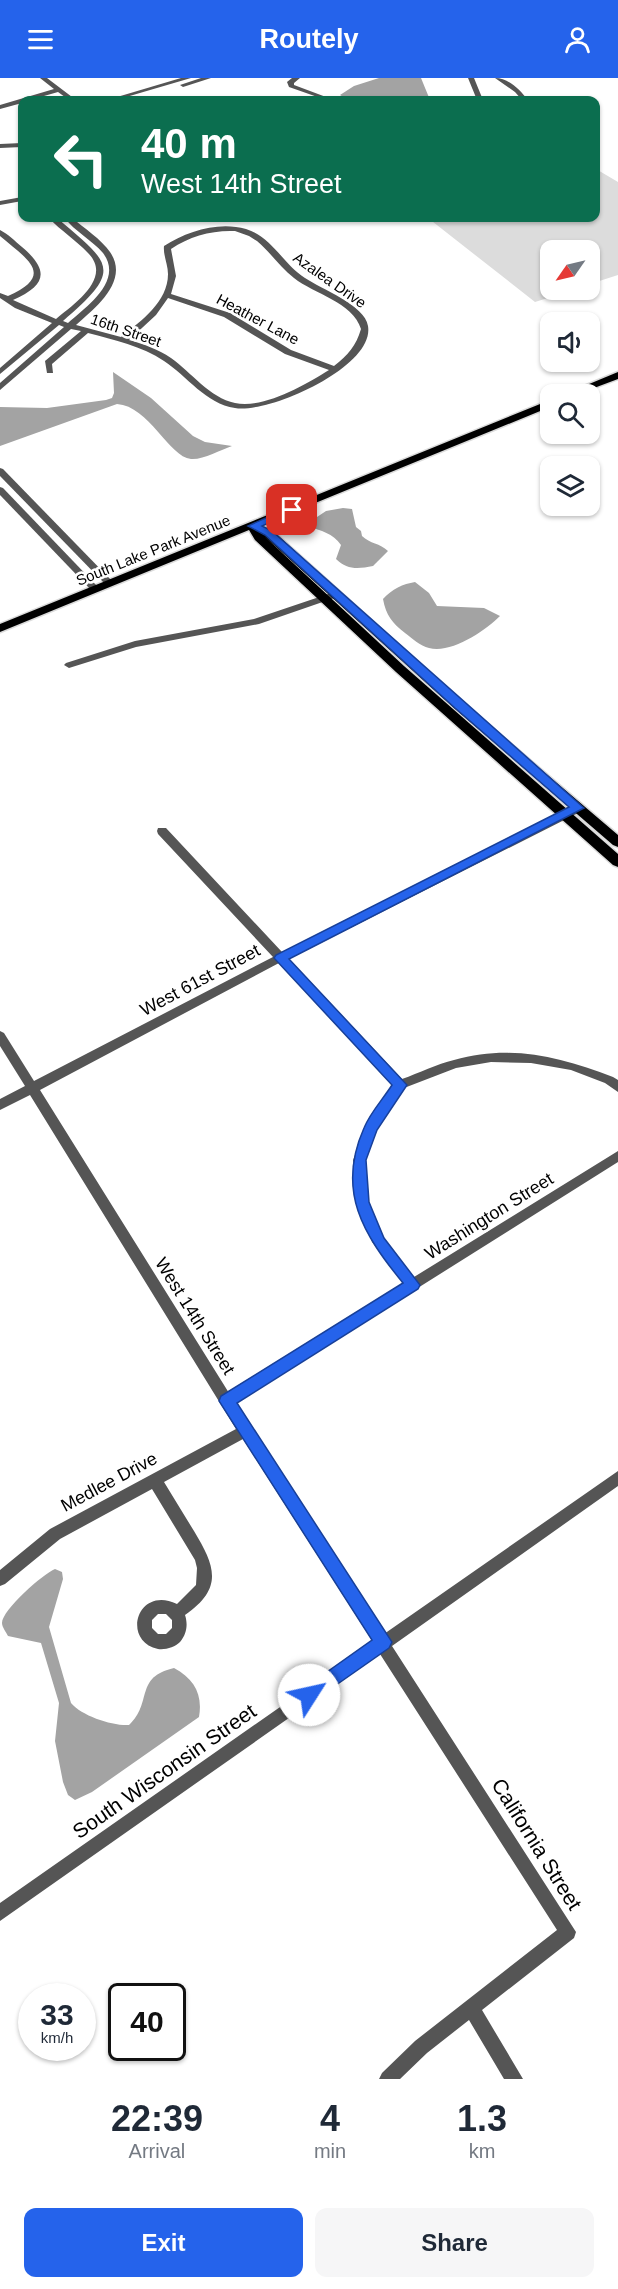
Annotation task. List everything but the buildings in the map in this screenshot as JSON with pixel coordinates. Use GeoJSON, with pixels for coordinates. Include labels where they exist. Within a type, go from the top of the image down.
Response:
{"type":"FeatureCollection","features":[{"type":"Feature","properties":{"kind":"main road"},"geometry":{"type":"LineString","coordinates":[[595,384],[618,375]]}},
{"type":"Feature","properties":{"kind":"main road","name":"South Lake Park Avenue"},"geometry":{"type":"LineString","coordinates":[[0,628],[540,407]]}},
{"type":"Feature","properties":{"kind":"main road"},"geometry":{"type":"LineString","coordinates":[[253,526],[269,533],[459,706],[618,842]]}},
{"type":"Feature","properties":{"kind":"main road"},"geometry":{"type":"LineString","coordinates":[[253,526],[259,538],[324,599],[618,862]]}},
{"type":"Feature","properties":{"kind":"street"},"geometry":{"type":"LineString","coordinates":[[43,78],[67,96]]}},
{"type":"Feature","properties":{"kind":"street"},"geometry":{"type":"LineString","coordinates":[[124,96],[188,78]]}},
{"type":"Feature","properties":{"kind":"street"},"geometry":{"type":"LineString","coordinates":[[144,96],[207,78]]}},
{"type":"Feature","properties":{"kind":"street"},"geometry":{"type":"LineString","coordinates":[[297,78],[290,82],[291,86],[320,96]]}},
{"type":"Feature","properties":{"kind":"street"},"geometry":{"type":"LineString","coordinates":[[471,78],[478,96]]}},
{"type":"Feature","properties":{"kind":"street"},"geometry":{"type":"LineString","coordinates":[[498,78],[521,96]]}},
{"type":"Feature","properties":{"kind":"street"},"geometry":{"type":"LineString","coordinates":[[38,96],[59,90]]}},
{"type":"Feature","properties":{"kind":"street"},"geometry":{"type":"LineString","coordinates":[[0,107],[18,102]]}},
{"type":"Feature","properties":{"kind":"street"},"geometry":{"type":"LineString","coordinates":[[0,146],[18,145]]}},
{"type":"Feature","properties":{"kind":"street"},"geometry":{"type":"LineString","coordinates":[[0,203],[18,200]]}},
{"type":"Feature","properties":{"kind":"street"},"geometry":{"type":"LineString","coordinates":[[0,372],[91,294],[98,281],[100,270],[93,253],[58,222]]}},
{"type":"Feature","properties":{"kind":"street"},"geometry":{"type":"LineString","coordinates":[[0,387],[105,294],[113,271],[104,249],[73,222]]}},
{"type":"Feature","properties":{"kind":"street","name":"Azalea Drive"},"geometry":{"type":"LineString","coordinates":[[166,295],[172,277],[167,248],[174,243],[218,228],[247,231],[300,279],[352,310],[362,319],[366,329],[364,338],[336,369]]}},
{"type":"Feature","properties":{"kind":"street"},"geometry":{"type":"LineString","coordinates":[[0,232],[34,261],[40,272],[39,281],[31,289],[3,298]]}},
{"type":"Feature","properties":{"kind":"street"},"geometry":{"type":"LineString","coordinates":[[122,341],[155,312],[166,295]]}},
{"type":"Feature","properties":{"kind":"street","name":"Heather Lane"},"geometry":{"type":"LineString","coordinates":[[166,295],[227,315],[288,352],[336,369]]}},
{"type":"Feature","properties":{"kind":"street","name":"16th Street"},"geometry":{"type":"LineString","coordinates":[[3,298],[25,312],[158,354],[219,400],[235,406],[250,407],[265,403],[317,383],[336,369]]}},
{"type":"Feature","properties":{"kind":"street"},"geometry":{"type":"LineString","coordinates":[[50,371],[48,363],[86,331]]}},
{"type":"Feature","properties":{"kind":"street"},"geometry":{"type":"LineString","coordinates":[[0,471],[109,583]]}},
{"type":"Feature","properties":{"kind":"street"},"geometry":{"type":"LineString","coordinates":[[0,490],[95,589]]}},
{"type":"Feature","properties":{"kind":"street"},"geometry":{"type":"LineString","coordinates":[[29,520],[42,514]]}},
{"type":"Feature","properties":{"kind":"street"},"geometry":{"type":"LineString","coordinates":[[69,665],[135,644],[256,622],[337,594]]}},
{"type":"Feature","properties":{"kind":"street","name":"West 61st Street"},"geometry":{"type":"LineString","coordinates":[[0,1105],[280,958],[578,808]]}},
{"type":"Feature","properties":{"kind":"street"},"geometry":{"type":"LineString","coordinates":[[162,831],[400,1085]]}},
{"type":"Feature","properties":{"kind":"street","name":"West 14th Street"},"geometry":{"type":"LineString","coordinates":[[0,1036],[245,1431],[383,1642]]}},
{"type":"Feature","properties":{"kind":"street"},"geometry":{"type":"LineString","coordinates":[[413,1285],[378,1242],[362,1202],[359,1160],[371,1128],[400,1085],[454,1064],[491,1057],[531,1058],[572,1066],[609,1080],[618,1087]]}},
{"type":"Feature","properties":{"kind":"street","name":"Washington Street"},"geometry":{"type":"LineString","coordinates":[[227,1401],[618,1156]]}},
{"type":"Feature","properties":{"kind":"street","name":"Medlee Drive"},"geometry":{"type":"LineString","coordinates":[[0,1579],[56,1534],[245,1431]]}},
{"type":"Feature","properties":{"kind":"street","name":"South Wisconsin Street"},"geometry":{"type":"LineString","coordinates":[[0,1913],[618,1478]]}},
{"type":"Feature","properties":{"kind":"street"},"geometry":{"type":"LineString","coordinates":[[155,1480],[202,1558],[207,1572],[204,1587],[198,1597],[177,1612]]}},
{"type":"Feature","properties":{"kind":"street","name":"California Street"},"geometry":{"type":"LineString","coordinates":[[383,1642],[568,1932],[421,2047],[388,2079]]}},
{"type":"Feature","properties":{"kind":"street"},"geometry":{"type":"LineString","coordinates":[[472,2009],[514,2079]]}},
{"type":"Feature","properties":{"kind":"shaded area"},"geometry":{"type":"Polygon","coordinates":[[[379,78],[421,78],[428,96],[340,95],[354,86],[379,78]]]}},
{"type":"Feature","properties":{"kind":"shaded area"},"geometry":{"type":"Polygon","coordinates":[[[600,171],[618,182],[618,275],[600,281],[600,240],[540,240],[541,300],[535,302],[433,222],[600,222],[600,171]]]}},
{"type":"Feature","properties":{"kind":"shaded area"},"geometry":{"type":"Polygon","coordinates":[[[113,372],[151,398],[193,436],[205,442],[232,446],[201,458],[191,459],[175,450],[139,413],[117,404],[0,446],[0,407],[47,408],[106,400],[112,398],[114,393],[113,372]]]}},
{"type":"Feature","properties":{"kind":"shaded area"},"geometry":{"type":"Polygon","coordinates":[[[352,509],[356,527],[361,531],[362,536],[388,551],[373,566],[358,568],[344,565],[336,559],[341,545],[338,541],[308,526],[308,523],[326,511],[352,509]]]}},
{"type":"Feature","properties":{"kind":"shaded area"},"geometry":{"type":"Polygon","coordinates":[[[415,582],[429,593],[437,606],[484,608],[500,616],[467,640],[447,648],[426,647],[419,644],[393,622],[383,599],[398,587],[415,582]]]}},
{"type":"Feature","properties":{"kind":"shaded area"},"geometry":{"type":"Polygon","coordinates":[[[55,1569],[62,1572],[63,1579],[49,1627],[71,1703],[76,1708],[98,1719],[114,1724],[129,1725],[141,1708],[153,1678],[174,1668],[192,1682],[200,1701],[199,1717],[92,1792],[75,1800],[68,1795],[63,1782],[55,1741],[59,1703],[41,1643],[8,1636],[2,1623],[16,1602],[33,1585],[55,1569]]]}},
{"type":"Feature","properties":{"kind":"route"},"geometry":{"type":"LineString","coordinates":[[292,510],[253,526],[269,533],[459,706],[578,808],[437,881],[280,958],[400,1085],[371,1128],[359,1160],[362,1202],[378,1242],[413,1285],[227,1401],[383,1642],[309,1695]]}}]}
